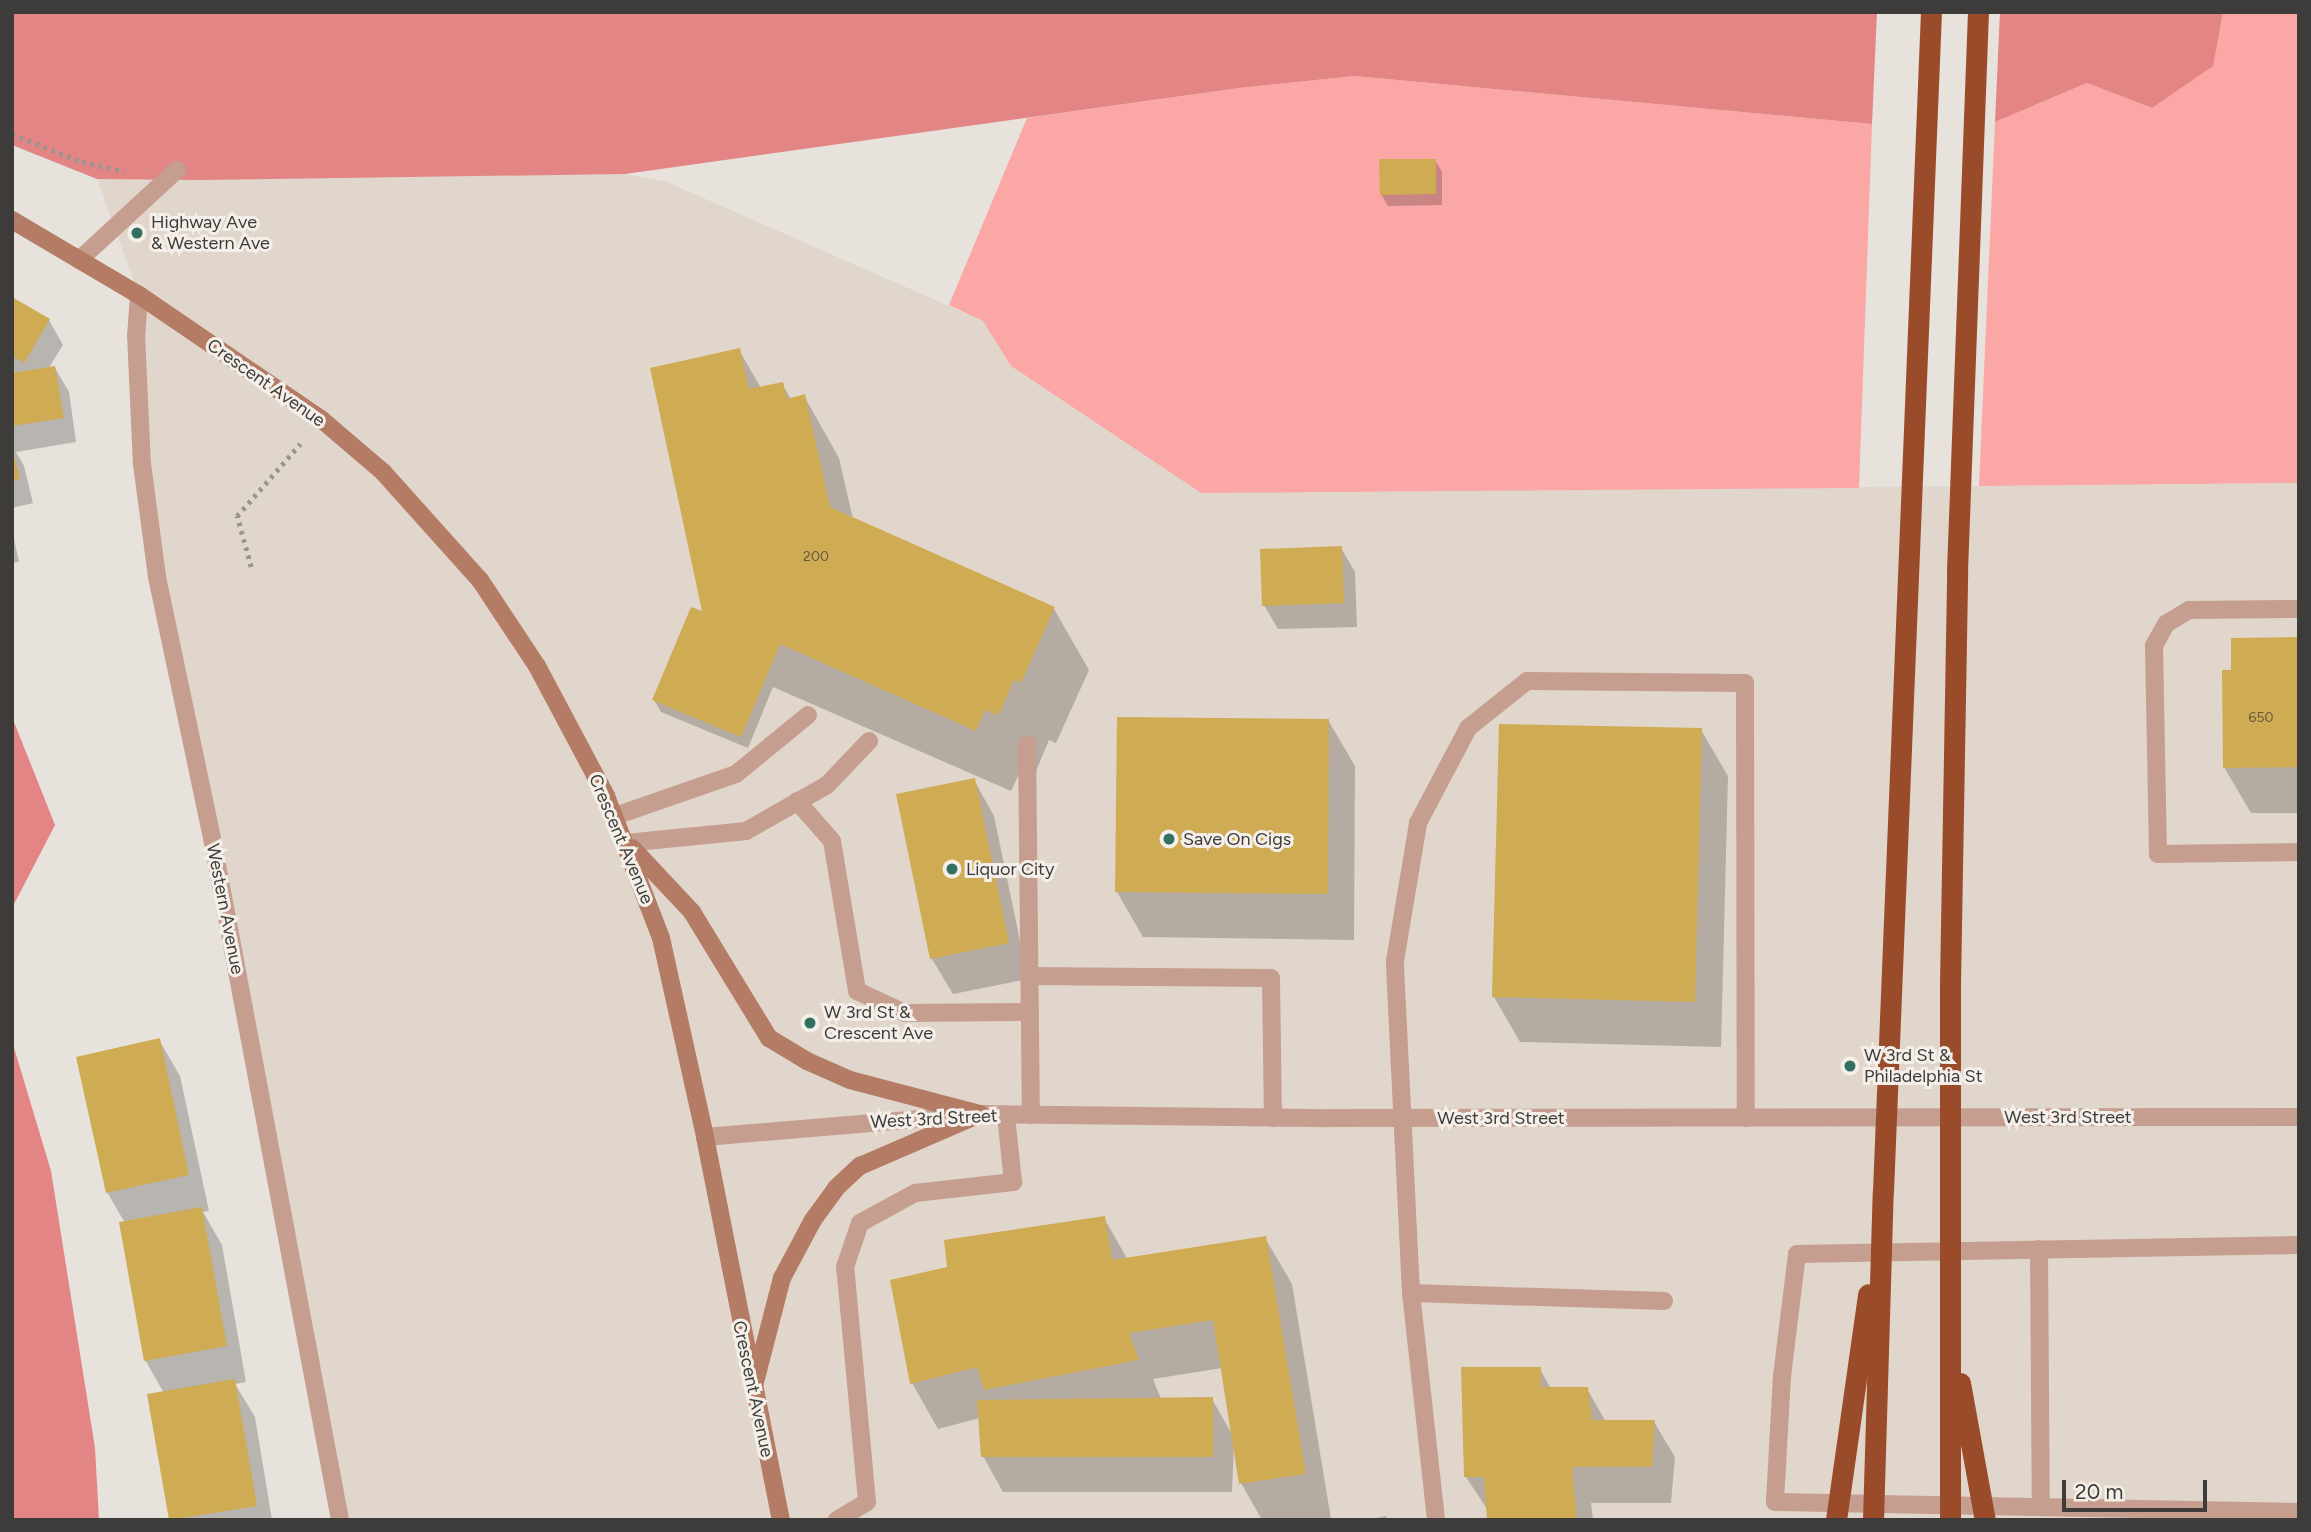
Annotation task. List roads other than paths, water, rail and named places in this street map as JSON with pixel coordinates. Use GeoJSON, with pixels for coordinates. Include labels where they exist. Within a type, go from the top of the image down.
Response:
{"type":"FeatureCollection","features":[{"type":"Feature","properties":{"kind":"highway"},"geometry":{"type":"LineString","coordinates":[[1873,1520],[1883,1191],[1931,12]]}},
{"type":"Feature","properties":{"kind":"highway"},"geometry":{"type":"LineString","coordinates":[[1950,1520],[1949,1273],[1957,571],[1978,12]]}},
{"type":"Feature","properties":{"kind":"highway"},"geometry":{"type":"LineString","coordinates":[[1836,1520],[1883,1191]]}},
{"type":"Feature","properties":{"kind":"highway"},"geometry":{"type":"LineString","coordinates":[[1949,1273],[1964,1413],[1985,1520]]}},
{"type":"Feature","properties":{"kind":"main road","name":"Crescent Avenue"},"geometry":{"type":"LineString","coordinates":[[12,220],[139,295],[321,419],[383,472],[480,580],[537,666],[615,816],[661,938],[705,1137],[753,1390],[781,1520]]}},
{"type":"Feature","properties":{"kind":"main road"},"geometry":{"type":"LineString","coordinates":[[626,843],[692,912],[769,1038],[807,1061],[850,1080],[981,1114]]}},
{"type":"Feature","properties":{"kind":"main road"},"geometry":{"type":"LineString","coordinates":[[753,1390],[782,1278],[813,1220],[836,1188],[860,1166],[981,1114]]}},
{"type":"Feature","properties":{"kind":"street"},"geometry":{"type":"LineString","coordinates":[[79,260],[177,170]]}},
{"type":"Feature","properties":{"kind":"street","name":"Western Avenue"},"geometry":{"type":"LineString","coordinates":[[139,295],[136,334],[142,464],[158,578],[212,838],[340,1520]]}},
{"type":"Feature","properties":{"kind":"street"},"geometry":{"type":"LineString","coordinates":[[2299,609],[2189,610],[2166,624],[2154,646],[2158,853],[2299,852]]}},
{"type":"Feature","properties":{"kind":"street"},"geometry":{"type":"LineString","coordinates":[[1436,1520],[1411,1293],[1395,961],[1418,823],[1468,728],[1527,681],[1745,683],[1746,1118]]}},
{"type":"Feature","properties":{"kind":"street"},"geometry":{"type":"LineString","coordinates":[[615,816],[736,774],[808,716]]}},
{"type":"Feature","properties":{"kind":"street"},"geometry":{"type":"LineString","coordinates":[[626,843],[746,831],[827,785],[869,741]]}},
{"type":"Feature","properties":{"kind":"street"},"geometry":{"type":"LineString","coordinates":[[1027,744],[1031,1115]]}},
{"type":"Feature","properties":{"kind":"street"},"geometry":{"type":"LineString","coordinates":[[797,801],[832,841],[857,991],[905,1013],[1030,1012]]}},
{"type":"Feature","properties":{"kind":"street"},"geometry":{"type":"LineString","coordinates":[[1029,975],[1271,978],[1273,1118]]}},
{"type":"Feature","properties":{"kind":"street","name":"West 3rd Street"},"geometry":{"type":"LineString","coordinates":[[705,1137],[981,1114],[1273,1118],[2299,1117]]}},
{"type":"Feature","properties":{"kind":"street"},"geometry":{"type":"LineString","coordinates":[[837,1520],[867,1502],[845,1267],[860,1223],[915,1193],[1013,1182],[1006,1115]]}},
{"type":"Feature","properties":{"kind":"street"},"geometry":{"type":"LineString","coordinates":[[2299,1245],[1797,1254],[1782,1376],[1775,1502],[2299,1512]]}},
{"type":"Feature","properties":{"kind":"street"},"geometry":{"type":"LineString","coordinates":[[2039,1249],[2040,1507]]}},
{"type":"Feature","properties":{"kind":"street"},"geometry":{"type":"LineString","coordinates":[[1411,1293],[1664,1301]]}},
{"type":"Feature","properties":{"kind":"place","name":"Highway Ave & Western Ave"},"geometry":{"type":"Point","coordinates":[137,233]}},
{"type":"Feature","properties":{"kind":"place","name":"Save On Cigs"},"geometry":{"type":"Point","coordinates":[1169,839]}},
{"type":"Feature","properties":{"kind":"place","name":"Liquor City"},"geometry":{"type":"Point","coordinates":[952,869]}},
{"type":"Feature","properties":{"kind":"place","name":"W 3rd St & Crescent Ave"},"geometry":{"type":"Point","coordinates":[810,1023]}},
{"type":"Feature","properties":{"kind":"place","name":"W 3rd St & Philadelphia St"},"geometry":{"type":"Point","coordinates":[1850,1066]}}]}
